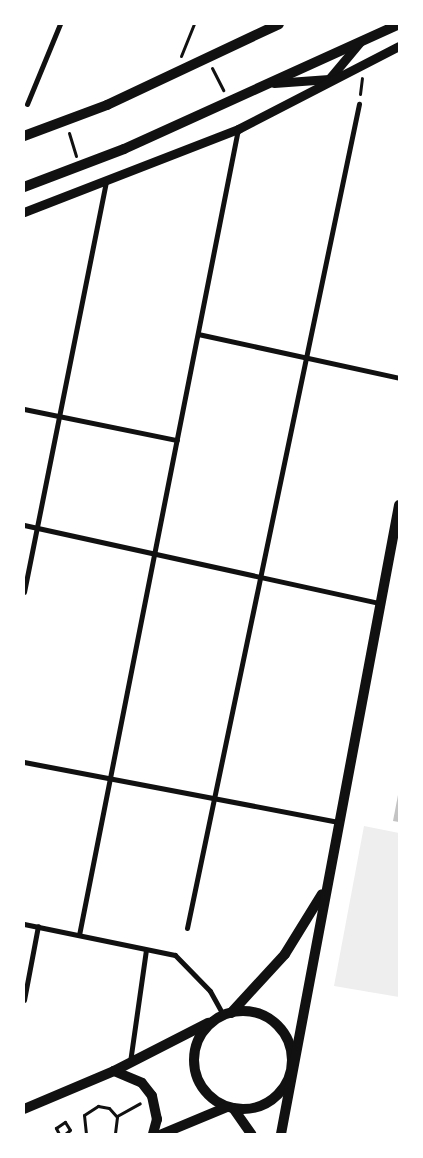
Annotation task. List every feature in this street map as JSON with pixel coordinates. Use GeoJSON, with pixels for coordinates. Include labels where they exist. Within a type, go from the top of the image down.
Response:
{"type":"FeatureCollection","features":[{"type":"Feature","properties":{"kind":"main road"},"geometry":{"type":"LineString","coordinates":[[24,136],[207,58],[278,24]]}},
{"type":"Feature","properties":{"kind":"main road"},"geometry":{"type":"LineString","coordinates":[[24,186],[79,166],[274,83],[399,24]]}},
{"type":"Feature","properties":{"kind":"main road"},"geometry":{"type":"LineString","coordinates":[[282,1134],[325,889],[399,505]]}},
{"type":"Feature","properties":{"kind":"main road"},"geometry":{"type":"LineString","coordinates":[[24,1109],[114,1071],[224,1016],[262,1015],[280,1028],[291,1048],[292,1071],[283,1089],[268,1103],[248,1109],[230,1107],[214,1100],[196,1073],[198,1042],[224,1016],[285,954],[325,889]]}},
{"type":"Feature","properties":{"kind":"main road"},"geometry":{"type":"LineString","coordinates":[[114,1071],[142,1083],[152,1096],[157,1118],[153,1134]]}},
{"type":"Feature","properties":{"kind":"main road"},"geometry":{"type":"LineString","coordinates":[[162,1134],[230,1107]]}},
{"type":"Feature","properties":{"kind":"main road"},"geometry":{"type":"LineString","coordinates":[[230,1107],[251,1134]]}},
{"type":"Feature","properties":{"kind":"street"},"geometry":{"type":"LineString","coordinates":[[27,104],[60,24]]}},
{"type":"Feature","properties":{"kind":"street"},"geometry":{"type":"LineString","coordinates":[[274,83],[329,79],[360,42]]}},
{"type":"Feature","properties":{"kind":"street"},"geometry":{"type":"LineString","coordinates":[[24,212],[106,182],[238,129],[329,79],[399,46]]}},
{"type":"Feature","properties":{"kind":"street"},"geometry":{"type":"LineString","coordinates":[[187,928],[359,104]]}},
{"type":"Feature","properties":{"kind":"street"},"geometry":{"type":"LineString","coordinates":[[79,935],[238,129]]}},
{"type":"Feature","properties":{"kind":"street"},"geometry":{"type":"LineString","coordinates":[[24,592],[106,182]]}},
{"type":"Feature","properties":{"kind":"street"},"geometry":{"type":"LineString","coordinates":[[198,334],[399,378]]}},
{"type":"Feature","properties":{"kind":"street"},"geometry":{"type":"LineString","coordinates":[[24,409],[177,440]]}},
{"type":"Feature","properties":{"kind":"street"},"geometry":{"type":"LineString","coordinates":[[24,525],[155,552],[380,603]]}},
{"type":"Feature","properties":{"kind":"street"},"geometry":{"type":"LineString","coordinates":[[24,762],[214,800],[338,822]]}},
{"type":"Feature","properties":{"kind":"street"},"geometry":{"type":"LineString","coordinates":[[24,924],[175,955],[210,991],[224,1016]]}},
{"type":"Feature","properties":{"kind":"street"},"geometry":{"type":"LineString","coordinates":[[24,1000],[38,926]]}},
{"type":"Feature","properties":{"kind":"street"},"geometry":{"type":"LineString","coordinates":[[130,1062],[146,950]]}},
{"type":"Feature","properties":{"kind":"path"},"geometry":{"type":"LineString","coordinates":[[174,72],[194,24]]}},
{"type":"Feature","properties":{"kind":"path"},"geometry":{"type":"LineString","coordinates":[[207,58],[229,101]]}},
{"type":"Feature","properties":{"kind":"path"},"geometry":{"type":"LineString","coordinates":[[359,104],[364,62]]}},
{"type":"Feature","properties":{"kind":"path"},"geometry":{"type":"LineString","coordinates":[[65,120],[79,166]]}},
{"type":"Feature","properties":{"kind":"path"},"geometry":{"type":"LineString","coordinates":[[117,1116],[146,1103],[140,1095]]}},
{"type":"Feature","properties":{"kind":"path"},"geometry":{"type":"LineString","coordinates":[[84,1134],[82,1121],[93,1107],[104,1106],[117,1116]]}},
{"type":"Feature","properties":{"kind":"path"},"geometry":{"type":"LineString","coordinates":[[115,1134],[117,1116]]}},
{"type":"Feature","properties":{"kind":"path"},"geometry":{"type":"LineString","coordinates":[[59,1134],[56,1128],[65,1122],[70,1130],[65,1134]]}},
{"type":"Feature","properties":{"kind":"shaded area"},"geometry":{"type":"Polygon","coordinates":[[[364,826],[399,833],[399,997],[334,986],[364,826]]]}},
{"type":"Feature","properties":{"kind":"building"},"geometry":{"type":"Polygon","coordinates":[[[399,795],[399,822],[393,821],[399,795]]]}}]}
